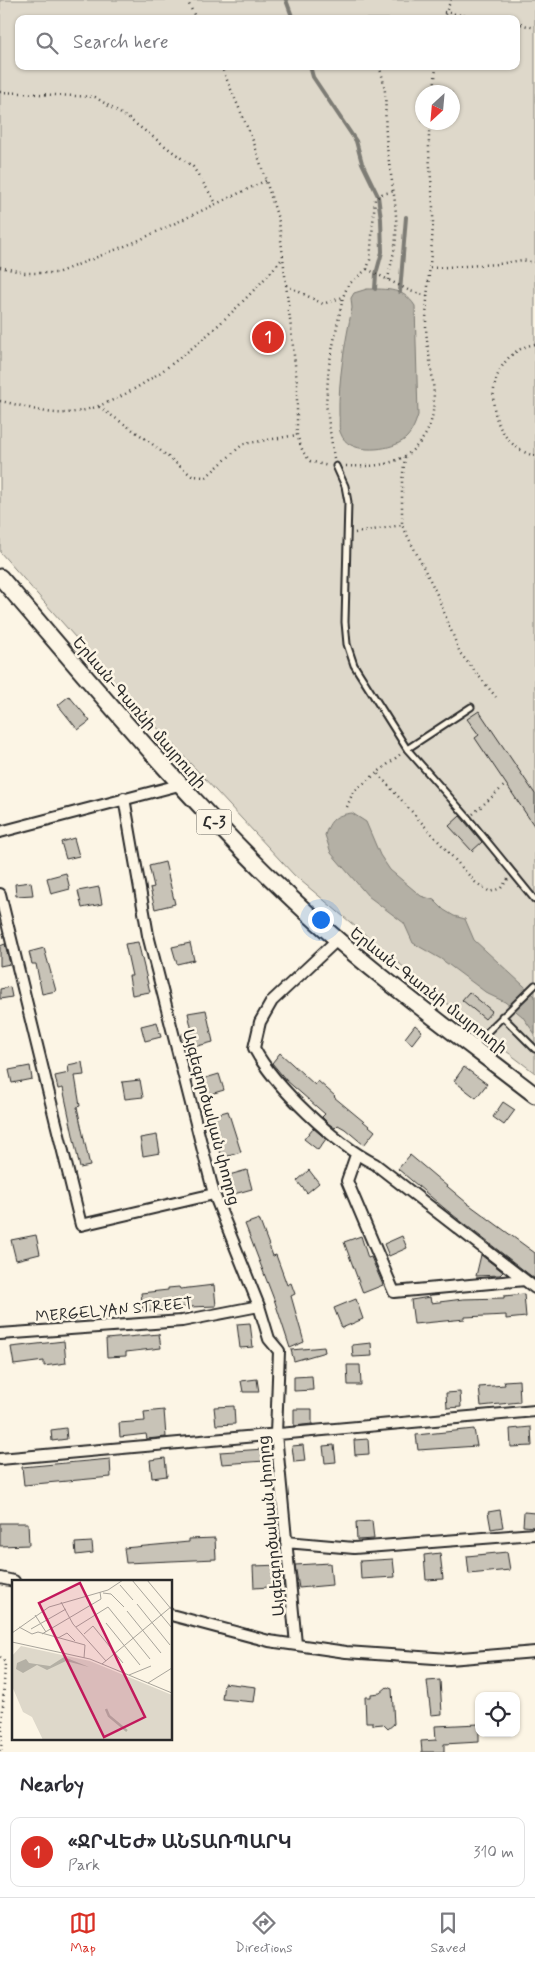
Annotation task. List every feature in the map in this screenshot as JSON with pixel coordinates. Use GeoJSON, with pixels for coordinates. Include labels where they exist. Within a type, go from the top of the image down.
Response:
{"type":"FeatureCollection","features":[{"type":"Feature","properties":{"kind":"main road","name":"Երևան-Գառնի մայրուղի"},"geometry":{"type":"LineString","coordinates":[[0,577],[179,784],[239,848],[338,940],[535,1096]]}},
{"type":"Feature","properties":{"kind":"street"},"geometry":{"type":"LineString","coordinates":[[0,832],[179,784]]}},
{"type":"Feature","properties":{"kind":"street","name":"Այգեգործական փողոց"},"geometry":{"type":"LineString","coordinates":[[124,798],[148,935],[214,1194],[259,1306],[269,1339],[280,1351],[276,1434],[296,1644]]}},
{"type":"Feature","properties":{"kind":"street"},"geometry":{"type":"LineString","coordinates":[[0,894],[81,1225],[214,1194]]}},
{"type":"Feature","properties":{"kind":"street"},"geometry":{"type":"LineString","coordinates":[[338,940],[272,1001],[260,1022],[254,1048],[264,1067],[308,1112],[356,1155],[375,1164],[535,1288]]}},
{"type":"Feature","properties":{"kind":"street"},"geometry":{"type":"LineString","coordinates":[[356,1155],[348,1181],[394,1292],[525,1280]]}},
{"type":"Feature","properties":{"kind":"street","name":"MERGELYAN STREET"},"geometry":{"type":"LineString","coordinates":[[0,1334],[182,1321],[259,1306]]}},
{"type":"Feature","properties":{"kind":"street"},"geometry":{"type":"LineString","coordinates":[[0,1458],[535,1411]]}},
{"type":"Feature","properties":{"kind":"street"},"geometry":{"type":"LineString","coordinates":[[286,1542],[354,1548],[535,1534]]}},
{"type":"Feature","properties":{"kind":"street"},"geometry":{"type":"LineString","coordinates":[[172,1615],[270,1640],[346,1652],[449,1659],[535,1652]]}},
{"type":"Feature","properties":{"kind":"lane"},"geometry":{"type":"LineString","coordinates":[[336,466],[345,486],[348,502],[344,584],[347,644],[354,665],[407,749],[468,818],[535,900]]}},
{"type":"Feature","properties":{"kind":"lane"},"geometry":{"type":"LineString","coordinates":[[407,749],[471,707]]}},
{"type":"Feature","properties":{"kind":"lane"},"geometry":{"type":"LineString","coordinates":[[472,1046],[535,985]]}},
{"type":"Feature","properties":{"kind":"lane"},"geometry":{"type":"LineString","coordinates":[[502,1016],[535,1049]]}},
{"type":"Feature","properties":{"kind":"path"},"geometry":{"type":"LineString","coordinates":[[187,0],[194,15]]}},
{"type":"Feature","properties":{"kind":"path"},"geometry":{"type":"LineString","coordinates":[[444,15],[451,0]]}},
{"type":"Feature","properties":{"kind":"path"},"geometry":{"type":"LineString","coordinates":[[444,12],[461,15]]}},
{"type":"Feature","properties":{"kind":"path"},"geometry":{"type":"LineString","coordinates":[[520,24],[535,28]]}},
{"type":"Feature","properties":{"kind":"path"},"geometry":{"type":"LineString","coordinates":[[223,70],[251,134],[279,222],[297,382],[297,435],[303,452],[310,461],[322,466],[390,465],[405,456],[422,441],[432,422],[433,389],[426,329],[433,220],[429,130]]}},
{"type":"Feature","properties":{"kind":"path"},"geometry":{"type":"LineString","coordinates":[[380,70],[385,82],[387,106],[386,134],[395,191],[396,234],[388,280]]}},
{"type":"Feature","properties":{"kind":"path"},"geometry":{"type":"LineString","coordinates":[[435,85],[436,70]]}},
{"type":"Feature","properties":{"kind":"path"},"geometry":{"type":"LineString","coordinates":[[0,92],[95,97],[130,120],[193,167],[216,203]]}},
{"type":"Feature","properties":{"kind":"path"},"geometry":{"type":"LineString","coordinates":[[0,267],[25,274],[58,273],[135,242],[266,180]]}},
{"type":"Feature","properties":{"kind":"path"},"geometry":{"type":"LineString","coordinates":[[336,466],[327,417],[326,385],[343,297],[348,285],[367,269],[372,244],[375,199],[382,194],[395,191]]}},
{"type":"Feature","properties":{"kind":"path"},"geometry":{"type":"LineString","coordinates":[[0,401],[56,413],[99,407],[117,399],[186,354],[250,296],[282,258]]}},
{"type":"Feature","properties":{"kind":"path"},"geometry":{"type":"LineString","coordinates":[[430,268],[499,264],[522,260],[535,263]]}},
{"type":"Feature","properties":{"kind":"path"},"geometry":{"type":"LineString","coordinates":[[367,269],[373,274],[403,286],[410,291],[427,296]]}},
{"type":"Feature","properties":{"kind":"path"},"geometry":{"type":"LineString","coordinates":[[286,285],[323,304],[343,297]]}},
{"type":"Feature","properties":{"kind":"path"},"geometry":{"type":"LineString","coordinates":[[535,344],[514,354],[500,369],[493,388],[493,408],[499,426],[511,443],[527,454],[535,456]]}},
{"type":"Feature","properties":{"kind":"path"},"geometry":{"type":"LineString","coordinates":[[99,407],[146,439],[192,476],[206,477],[243,444],[297,435]]}},
{"type":"Feature","properties":{"kind":"path"},"geometry":{"type":"LineString","coordinates":[[405,456],[402,481],[402,525],[436,592],[460,653],[496,697]]}},
{"type":"Feature","properties":{"kind":"path"},"geometry":{"type":"LineString","coordinates":[[346,535],[402,525]]}},
{"type":"Feature","properties":{"kind":"path"},"geometry":{"type":"LineString","coordinates":[[347,807],[353,792],[407,749]]}},
{"type":"Feature","properties":{"kind":"path"},"geometry":{"type":"LineString","coordinates":[[378,774],[475,882],[490,892],[501,888],[508,879],[511,871],[504,861]]}},
{"type":"Feature","properties":{"kind":"path"},"geometry":{"type":"LineString","coordinates":[[468,818],[504,786]]}},
{"type":"Feature","properties":{"kind":"path"},"geometry":{"type":"LineString","coordinates":[[0,1657],[5,1662],[1,1752]]}},
{"type":"Feature","properties":{"kind":"shaded area"},"geometry":{"type":"Polygon","coordinates":[[[0,0],[535,0],[535,1073],[481,1032],[294,875],[113,680],[0,552],[0,0]]]}},
{"type":"Feature","properties":{"kind":"shaded area"},"geometry":{"type":"Polygon","coordinates":[[[367,289],[388,290],[400,293],[411,300],[415,306],[418,415],[412,431],[403,441],[392,446],[376,449],[358,448],[351,445],[345,440],[339,427],[341,375],[352,308],[351,298],[354,293],[367,289]]]}},
{"type":"Feature","properties":{"kind":"shaded area"},"geometry":{"type":"Polygon","coordinates":[[[352,813],[366,822],[380,855],[390,870],[421,896],[434,900],[444,910],[454,916],[465,919],[474,940],[535,996],[535,1034],[522,1016],[505,1002],[488,994],[441,959],[413,943],[404,923],[368,896],[331,853],[325,835],[331,822],[341,815],[352,813]]]}},
{"type":"Feature","properties":{"kind":"building"},"geometry":{"type":"Polygon","coordinates":[[[69,696],[90,721],[78,730],[58,705],[69,696]]]}},
{"type":"Feature","properties":{"kind":"building"},"geometry":{"type":"Polygon","coordinates":[[[479,711],[535,794],[535,827],[475,738],[479,735],[467,719],[479,711]]]}},
{"type":"Feature","properties":{"kind":"building"},"geometry":{"type":"Polygon","coordinates":[[[460,816],[482,842],[472,851],[449,826],[460,816]]]}},
{"type":"Feature","properties":{"kind":"building"},"geometry":{"type":"Polygon","coordinates":[[[74,838],[79,856],[66,859],[61,842],[74,838]]]}},
{"type":"Feature","properties":{"kind":"building"},"geometry":{"type":"Polygon","coordinates":[[[165,862],[175,904],[155,909],[150,888],[154,887],[149,866],[165,862]]]}},
{"type":"Feature","properties":{"kind":"building"},"geometry":{"type":"Polygon","coordinates":[[[66,873],[70,889],[51,894],[47,878],[66,873]]]}},
{"type":"Feature","properties":{"kind":"building"},"geometry":{"type":"Polygon","coordinates":[[[31,882],[33,895],[16,896],[15,884],[31,882]]]}},
{"type":"Feature","properties":{"kind":"building"},"geometry":{"type":"Polygon","coordinates":[[[99,887],[102,904],[82,908],[78,891],[99,887]]]}},
{"type":"Feature","properties":{"kind":"building"},"geometry":{"type":"Polygon","coordinates":[[[138,942],[150,992],[132,995],[129,976],[132,976],[125,944],[138,942]]]}},
{"type":"Feature","properties":{"kind":"building"},"geometry":{"type":"Polygon","coordinates":[[[190,943],[194,960],[177,964],[172,947],[190,943]]]}},
{"type":"Feature","properties":{"kind":"building"},"geometry":{"type":"Polygon","coordinates":[[[5,944],[10,964],[0,966],[0,946],[5,944]]]}},
{"type":"Feature","properties":{"kind":"building"},"geometry":{"type":"Polygon","coordinates":[[[44,948],[56,991],[42,994],[36,964],[32,964],[29,952],[44,948]]]}},
{"type":"Feature","properties":{"kind":"building"},"geometry":{"type":"Polygon","coordinates":[[[10,987],[12,997],[0,999],[0,989],[10,987]]]}},
{"type":"Feature","properties":{"kind":"building"},"geometry":{"type":"Polygon","coordinates":[[[469,992],[492,1011],[485,1019],[462,1000],[469,992]]]}},
{"type":"Feature","properties":{"kind":"building"},"geometry":{"type":"Polygon","coordinates":[[[206,1010],[213,1042],[186,1049],[182,1034],[192,1031],[188,1013],[206,1010]]]}},
{"type":"Feature","properties":{"kind":"building"},"geometry":{"type":"Polygon","coordinates":[[[157,1022],[161,1037],[145,1041],[141,1026],[157,1022]]]}},
{"type":"Feature","properties":{"kind":"building"},"geometry":{"type":"Polygon","coordinates":[[[415,1025],[422,1031],[412,1044],[405,1038],[415,1025]]]}},
{"type":"Feature","properties":{"kind":"building"},"geometry":{"type":"Polygon","coordinates":[[[280,1053],[315,1085],[318,1081],[375,1131],[364,1145],[345,1129],[338,1125],[335,1128],[329,1124],[322,1117],[325,1114],[286,1080],[272,1063],[280,1053]]]}},
{"type":"Feature","properties":{"kind":"building"},"geometry":{"type":"Polygon","coordinates":[[[82,1062],[84,1075],[75,1076],[80,1106],[77,1107],[90,1166],[80,1168],[63,1088],[58,1089],[55,1076],[69,1073],[68,1065],[82,1062]]]}},
{"type":"Feature","properties":{"kind":"building"},"geometry":{"type":"Polygon","coordinates":[[[30,1066],[32,1079],[12,1083],[9,1070],[30,1066]]]}},
{"type":"Feature","properties":{"kind":"building"},"geometry":{"type":"Polygon","coordinates":[[[464,1067],[487,1084],[476,1098],[454,1081],[464,1067]]]}},
{"type":"Feature","properties":{"kind":"building"},"geometry":{"type":"Polygon","coordinates":[[[219,1074],[224,1090],[204,1096],[199,1080],[219,1074]]]}},
{"type":"Feature","properties":{"kind":"building"},"geometry":{"type":"Polygon","coordinates":[[[140,1080],[143,1097],[125,1099],[122,1082],[140,1080]]]}},
{"type":"Feature","properties":{"kind":"building"},"geometry":{"type":"Polygon","coordinates":[[[503,1102],[515,1110],[504,1125],[493,1117],[503,1102]]]}},
{"type":"Feature","properties":{"kind":"building"},"geometry":{"type":"Polygon","coordinates":[[[228,1111],[241,1152],[222,1158],[210,1116],[228,1111]]]}},
{"type":"Feature","properties":{"kind":"building"},"geometry":{"type":"Polygon","coordinates":[[[313,1128],[326,1139],[318,1150],[304,1139],[313,1128]]]}},
{"type":"Feature","properties":{"kind":"building"},"geometry":{"type":"Polygon","coordinates":[[[157,1135],[160,1153],[143,1156],[140,1138],[157,1135]]]}},
{"type":"Feature","properties":{"kind":"building"},"geometry":{"type":"Polygon","coordinates":[[[410,1155],[467,1203],[535,1253],[535,1279],[444,1208],[398,1169],[410,1155]]]}},
{"type":"Feature","properties":{"kind":"building"},"geometry":{"type":"Polygon","coordinates":[[[247,1170],[252,1189],[234,1194],[229,1175],[247,1170]]]}},
{"type":"Feature","properties":{"kind":"building"},"geometry":{"type":"Polygon","coordinates":[[[309,1170],[319,1183],[307,1193],[297,1181],[309,1170]]]}},
{"type":"Feature","properties":{"kind":"building"},"geometry":{"type":"Polygon","coordinates":[[[259,1219],[273,1256],[276,1255],[287,1285],[291,1283],[295,1294],[291,1296],[304,1342],[290,1348],[275,1302],[245,1224],[259,1219]]]}},
{"type":"Feature","properties":{"kind":"building"},"geometry":{"type":"Polygon","coordinates":[[[36,1235],[40,1254],[16,1260],[11,1240],[36,1235]]]}},
{"type":"Feature","properties":{"kind":"building"},"geometry":{"type":"Polygon","coordinates":[[[361,1236],[368,1258],[371,1257],[383,1285],[363,1293],[344,1242],[361,1236]]]}},
{"type":"Feature","properties":{"kind":"building"},"geometry":{"type":"Polygon","coordinates":[[[402,1236],[407,1248],[389,1256],[384,1244],[402,1236]]]}},
{"type":"Feature","properties":{"kind":"building"},"geometry":{"type":"Polygon","coordinates":[[[481,1255],[503,1272],[500,1275],[476,1276],[481,1255]]]}},
{"type":"Feature","properties":{"kind":"building"},"geometry":{"type":"Polygon","coordinates":[[[214,1285],[216,1306],[164,1308],[143,1312],[141,1293],[168,1290],[168,1288],[179,1287],[180,1289],[214,1285]]]}},
{"type":"Feature","properties":{"kind":"building"},"geometry":{"type":"Polygon","coordinates":[[[524,1294],[526,1317],[506,1319],[506,1315],[465,1317],[465,1319],[414,1324],[411,1300],[430,1297],[431,1303],[463,1299],[504,1298],[504,1296],[524,1294]]]}},
{"type":"Feature","properties":{"kind":"building"},"geometry":{"type":"Polygon","coordinates":[[[356,1299],[363,1319],[342,1328],[334,1308],[356,1299]]]}},
{"type":"Feature","properties":{"kind":"building"},"geometry":{"type":"Polygon","coordinates":[[[250,1323],[253,1347],[240,1348],[237,1324],[250,1323]]]}},
{"type":"Feature","properties":{"kind":"building"},"geometry":{"type":"Polygon","coordinates":[[[159,1334],[161,1348],[126,1352],[126,1356],[107,1357],[106,1339],[159,1334]]]}},
{"type":"Feature","properties":{"kind":"building"},"geometry":{"type":"Polygon","coordinates":[[[64,1341],[66,1363],[44,1366],[44,1361],[14,1365],[11,1347],[64,1341]]]}},
{"type":"Feature","properties":{"kind":"building"},"geometry":{"type":"Polygon","coordinates":[[[371,1343],[372,1356],[353,1357],[352,1345],[371,1343]]]}},
{"type":"Feature","properties":{"kind":"building"},"geometry":{"type":"Polygon","coordinates":[[[324,1347],[325,1352],[294,1361],[291,1350],[324,1347]]]}},
{"type":"Feature","properties":{"kind":"building"},"geometry":{"type":"Polygon","coordinates":[[[347,1365],[360,1365],[361,1385],[348,1385],[347,1365]]]}},
{"type":"Feature","properties":{"kind":"building"},"geometry":{"type":"Polygon","coordinates":[[[312,1376],[313,1390],[294,1391],[294,1377],[312,1376]]]}},
{"type":"Feature","properties":{"kind":"building"},"geometry":{"type":"Polygon","coordinates":[[[257,1379],[259,1392],[243,1392],[241,1381],[257,1379]]]}},
{"type":"Feature","properties":{"kind":"building"},"geometry":{"type":"Polygon","coordinates":[[[519,1380],[520,1402],[481,1406],[479,1387],[505,1385],[504,1381],[519,1380]]]}},
{"type":"Feature","properties":{"kind":"building"},"geometry":{"type":"Polygon","coordinates":[[[460,1392],[461,1407],[447,1408],[446,1393],[460,1392]]]}},
{"type":"Feature","properties":{"kind":"building"},"geometry":{"type":"Polygon","coordinates":[[[234,1406],[235,1424],[216,1425],[214,1407],[234,1406]]]}},
{"type":"Feature","properties":{"kind":"building"},"geometry":{"type":"Polygon","coordinates":[[[294,1409],[312,1409],[312,1424],[294,1426],[294,1409]]]}},
{"type":"Feature","properties":{"kind":"building"},"geometry":{"type":"Polygon","coordinates":[[[164,1410],[166,1437],[147,1439],[146,1434],[120,1437],[119,1423],[145,1421],[144,1412],[164,1410]]]}},
{"type":"Feature","properties":{"kind":"building"},"geometry":{"type":"Polygon","coordinates":[[[531,1427],[532,1446],[511,1447],[510,1429],[531,1427]]]}},
{"type":"Feature","properties":{"kind":"building"},"geometry":{"type":"Polygon","coordinates":[[[66,1428],[67,1439],[52,1441],[51,1430],[66,1428]]]}},
{"type":"Feature","properties":{"kind":"building"},"geometry":{"type":"Polygon","coordinates":[[[474,1429],[477,1446],[418,1450],[416,1435],[474,1429]]]}},
{"type":"Feature","properties":{"kind":"building"},"geometry":{"type":"Polygon","coordinates":[[[368,1439],[369,1454],[355,1455],[354,1440],[368,1439]]]}},
{"type":"Feature","properties":{"kind":"building"},"geometry":{"type":"Polygon","coordinates":[[[303,1445],[305,1461],[294,1462],[292,1446],[303,1445]]]}},
{"type":"Feature","properties":{"kind":"building"},"geometry":{"type":"Polygon","coordinates":[[[334,1445],[336,1462],[325,1463],[323,1446],[334,1445]]]}},
{"type":"Feature","properties":{"kind":"building"},"geometry":{"type":"Polygon","coordinates":[[[264,1449],[265,1461],[222,1464],[220,1452],[264,1449]]]}},
{"type":"Feature","properties":{"kind":"building"},"geometry":{"type":"Polygon","coordinates":[[[165,1458],[167,1476],[152,1478],[150,1460],[165,1458]]]}},
{"type":"Feature","properties":{"kind":"building"},"geometry":{"type":"Polygon","coordinates":[[[110,1459],[111,1477],[24,1485],[22,1467],[110,1459]]]}},
{"type":"Feature","properties":{"kind":"building"},"geometry":{"type":"Polygon","coordinates":[[[500,1510],[503,1527],[491,1529],[488,1512],[500,1510]]]}},
{"type":"Feature","properties":{"kind":"building"},"geometry":{"type":"Polygon","coordinates":[[[524,1512],[535,1513],[535,1527],[523,1526],[524,1512]]]}},
{"type":"Feature","properties":{"kind":"building"},"geometry":{"type":"Polygon","coordinates":[[[372,1521],[374,1539],[357,1540],[356,1522],[372,1521]]]}},
{"type":"Feature","properties":{"kind":"building"},"geometry":{"type":"Polygon","coordinates":[[[0,1523],[28,1523],[29,1545],[0,1546],[0,1523]]]}},
{"type":"Feature","properties":{"kind":"building"},"geometry":{"type":"Polygon","coordinates":[[[215,1538],[216,1559],[126,1563],[124,1548],[189,1542],[189,1539],[215,1538]]]}},
{"type":"Feature","properties":{"kind":"building"},"geometry":{"type":"Polygon","coordinates":[[[92,1542],[93,1553],[76,1555],[75,1543],[92,1542]]]}},
{"type":"Feature","properties":{"kind":"building"},"geometry":{"type":"Polygon","coordinates":[[[507,1552],[510,1570],[469,1574],[467,1556],[507,1552]]]}},
{"type":"Feature","properties":{"kind":"building"},"geometry":{"type":"Polygon","coordinates":[[[440,1553],[443,1579],[426,1580],[424,1555],[440,1553]]]}},
{"type":"Feature","properties":{"kind":"building"},"geometry":{"type":"Polygon","coordinates":[[[393,1559],[395,1577],[361,1579],[360,1561],[393,1559]]]}},
{"type":"Feature","properties":{"kind":"building"},"geometry":{"type":"Polygon","coordinates":[[[330,1563],[332,1585],[299,1588],[295,1565],[330,1563]]]}},
{"type":"Feature","properties":{"kind":"building"},"geometry":{"type":"Polygon","coordinates":[[[280,1565],[282,1567],[284,1586],[254,1588],[253,1566],[280,1565]]]}},
{"type":"Feature","properties":{"kind":"building"},"geometry":{"type":"Polygon","coordinates":[[[440,1680],[442,1714],[431,1715],[427,1681],[440,1680]]]}},
{"type":"Feature","properties":{"kind":"building"},"geometry":{"type":"Polygon","coordinates":[[[224,1683],[256,1687],[254,1702],[222,1699],[224,1683]]]}},
{"type":"Feature","properties":{"kind":"building"},"geometry":{"type":"Polygon","coordinates":[[[387,1687],[392,1689],[394,1724],[388,1729],[383,1724],[373,1725],[373,1722],[366,1722],[365,1697],[371,1697],[371,1694],[380,1693],[387,1687]]]}},
{"type":"Feature","properties":{"kind":"building"},"geometry":{"type":"Polygon","coordinates":[[[475,1724],[475,1737],[479,1737],[479,1742],[444,1744],[444,1752],[422,1752],[421,1741],[436,1740],[435,1726],[475,1724]]]}},
{"type":"Feature","properties":{"kind":"waterway"},"geometry":{"type":"LineString","coordinates":[[286,0],[292,15]]}},
{"type":"Feature","properties":{"kind":"waterway"},"geometry":{"type":"LineString","coordinates":[[311,70],[313,77],[356,141],[362,163],[378,196],[382,252],[376,274],[375,289]]}},
{"type":"Feature","properties":{"kind":"waterway"},"geometry":{"type":"LineString","coordinates":[[400,292],[406,217]]}},
{"type":"Feature","properties":{"kind":"place","name":"«ՋՐՎԵԺ» ԱՆՏԱՌՊԱՐԿ"},"geometry":{"type":"Point","coordinates":[268,337]}}]}
